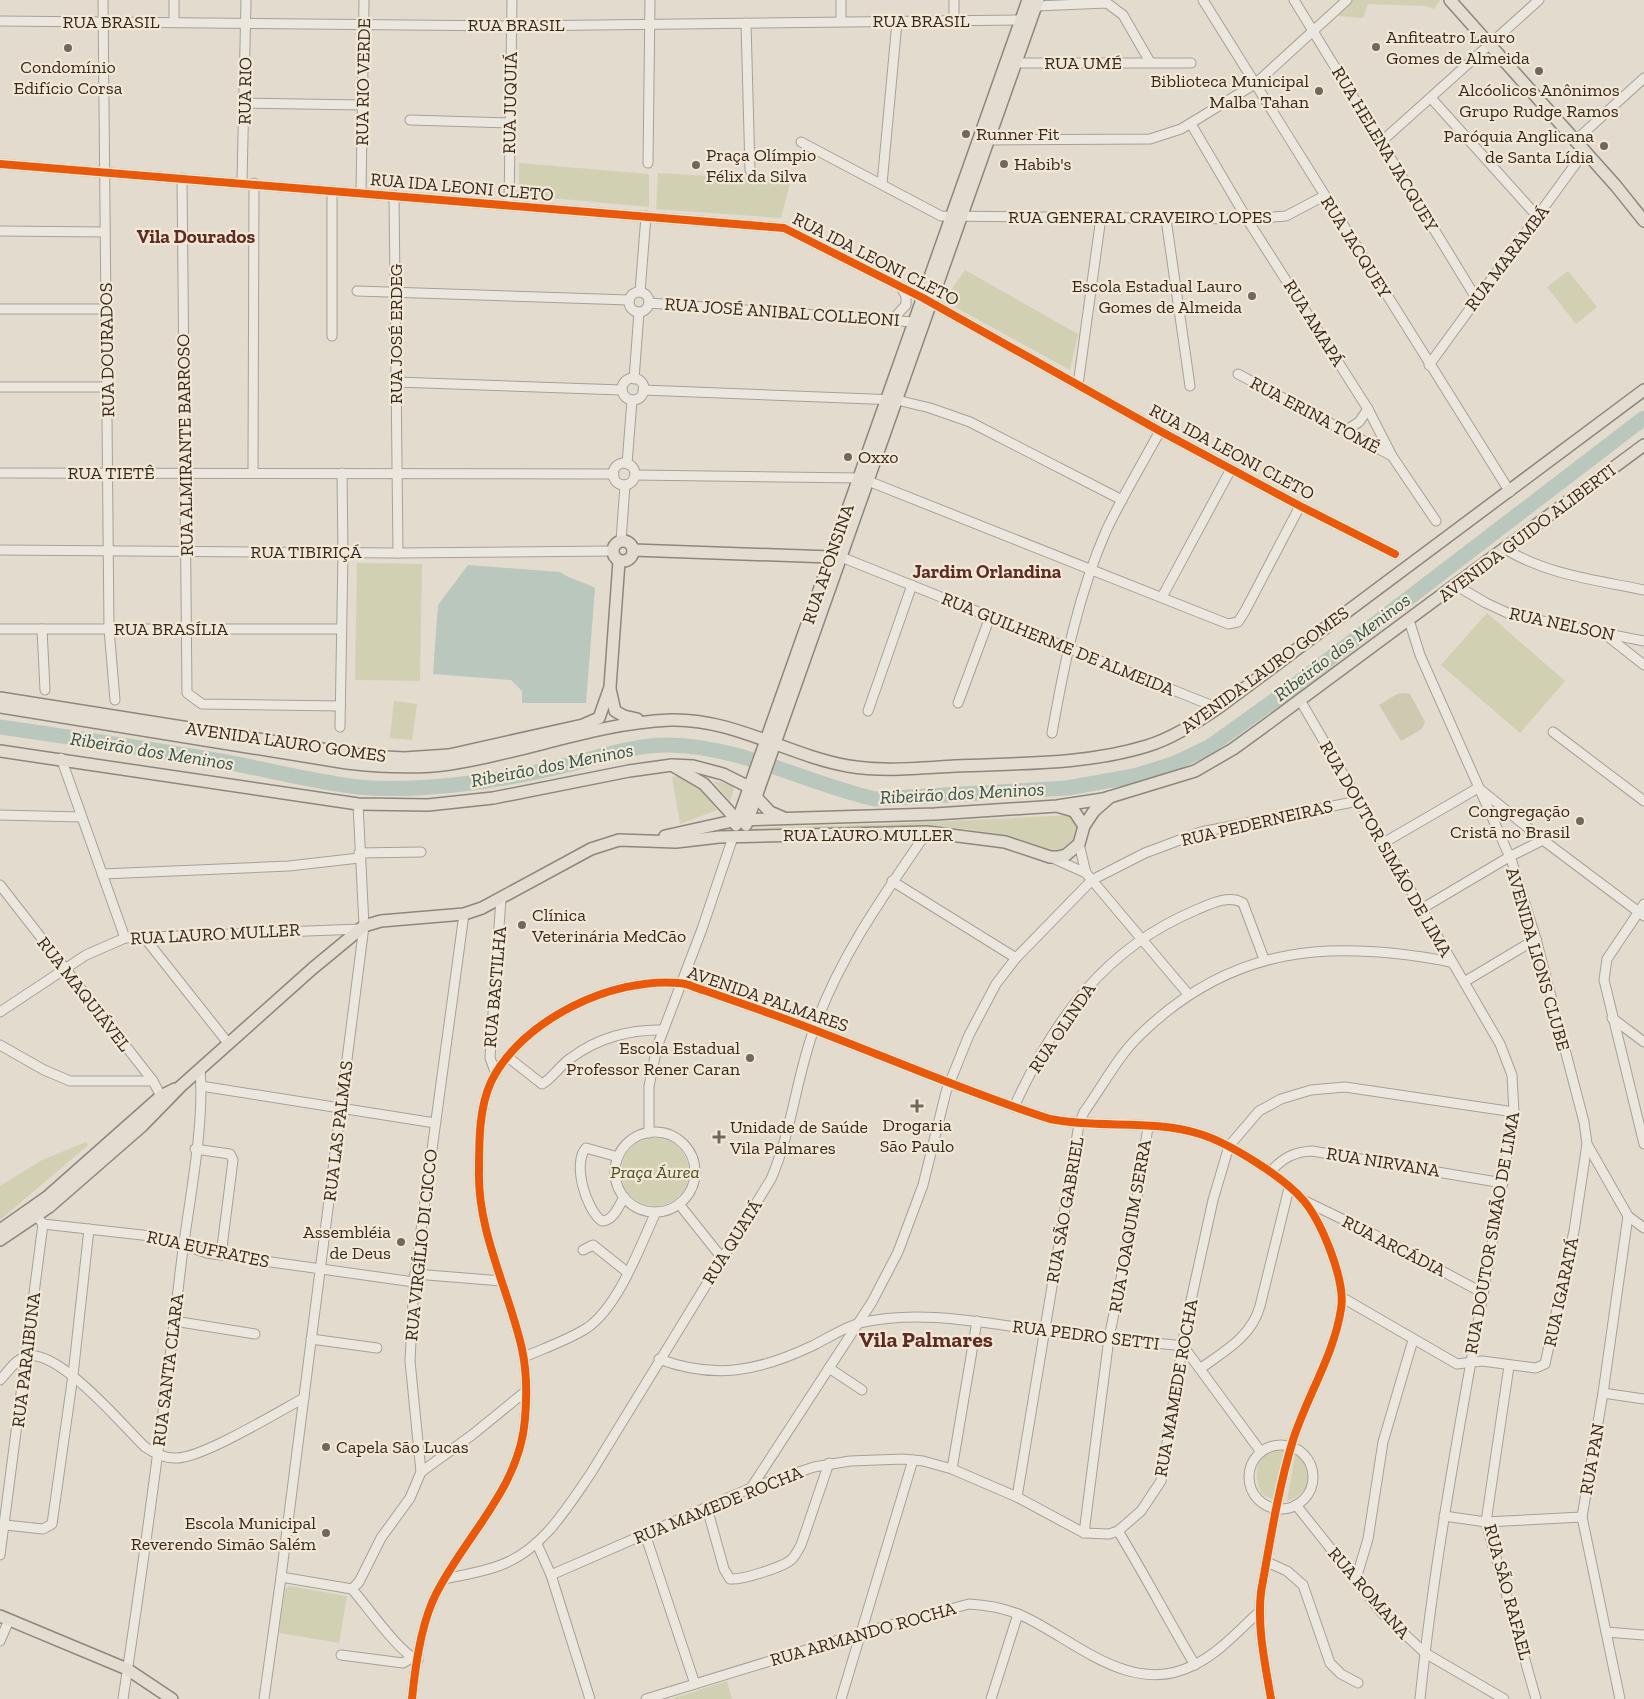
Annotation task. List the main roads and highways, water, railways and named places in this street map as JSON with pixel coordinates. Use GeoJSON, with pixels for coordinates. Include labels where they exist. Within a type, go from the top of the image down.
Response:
{"type":"FeatureCollection","features":[{"type":"Feature","properties":{"kind":"main road"},"geometry":{"type":"LineString","coordinates":[[1450,0],[1488,45],[1576,140],[1644,221]]}},
{"type":"Feature","properties":{"kind":"main road","name":"RUA AFONSINA"},"geometry":{"type":"LineString","coordinates":[[738,837],[956,217],[1034,2]]}},
{"type":"Feature","properties":{"kind":"main road","name":"RUA AFONSINA"},"geometry":{"type":"LineString","coordinates":[[956,217],[989,140],[1016,63],[1026,20]]}},
{"type":"Feature","properties":{"kind":"main road","name":"RUA AFONSINA"},"geometry":{"type":"LineString","coordinates":[[892,400],[914,322],[927,301]]}},
{"type":"Feature","properties":{"kind":"main road","name":"AVENIDA LAURO GOMES"},"geometry":{"type":"LineString","coordinates":[[0,707],[340,762],[396,767],[461,762],[597,729],[646,721],[701,722],[769,746],[825,761],[884,770],[1065,761],[1116,754],[1148,745],[1177,733],[1218,708],[1510,492],[1644,390]]}},
{"type":"Feature","properties":{"kind":"main road","name":"AVENIDA GUIDO ALIBERTI"},"geometry":{"type":"LineString","coordinates":[[1110,797],[1195,771],[1232,749],[1457,586],[1644,445]]}},
{"type":"Feature","properties":{"kind":"main road"},"geometry":{"type":"LineString","coordinates":[[621,541],[630,544],[633,550],[629,559],[620,561],[614,556],[612,550],[614,545],[621,541]]}},
{"type":"Feature","properties":{"kind":"main road","name":"RUA GUILHERME DE ALMEIDA"},"geometry":{"type":"LineString","coordinates":[[633,550],[836,557]]}},
{"type":"Feature","properties":{"kind":"main road"},"geometry":{"type":"LineString","coordinates":[[610,687],[620,561]]}},
{"type":"Feature","properties":{"kind":"main road","name":"AVENIDA LAURO GOMES"},"geometry":{"type":"LineString","coordinates":[[610,687],[614,708],[618,713],[646,721]]}},
{"type":"Feature","properties":{"kind":"main road","name":"AVENIDA LAURO GOMES"},"geometry":{"type":"LineString","coordinates":[[0,698],[348,754],[404,758],[462,753],[583,725],[599,718],[610,687]]}},
{"type":"Feature","properties":{"kind":"main road"},"geometry":{"type":"LineString","coordinates":[[0,751],[61,758],[358,804],[428,805],[493,798],[629,771],[672,765],[692,766],[723,774],[753,792],[770,812],[788,820]]}},
{"type":"Feature","properties":{"kind":"main road"},"geometry":{"type":"LineString","coordinates":[[672,765],[704,784],[743,820]]}},
{"type":"Feature","properties":{"kind":"main road"},"geometry":{"type":"LineString","coordinates":[[1057,806],[1074,811],[1084,826],[1094,811],[1110,797]]}},
{"type":"Feature","properties":{"kind":"main road","name":"RUA LAURO MULLER"},"geometry":{"type":"LineString","coordinates":[[631,840],[679,834],[743,820],[788,820],[1057,806],[1110,797]]}},
{"type":"Feature","properties":{"kind":"main road","name":"RUA LAURO MULLER"},"geometry":{"type":"LineString","coordinates":[[163,1100],[362,927],[381,921],[464,914],[501,898],[591,849],[619,840],[676,842],[738,837],[927,832],[1005,842],[1050,857],[1066,855],[1079,844],[1084,826]]}},
{"type":"Feature","properties":{"kind":"main road"},"geometry":{"type":"LineString","coordinates":[[0,1240],[40,1219],[49,1207],[163,1100]]}},
{"type":"Feature","properties":{"kind":"main road"},"geometry":{"type":"LineString","coordinates":[[0,1230],[47,1197],[163,1100]]}},
{"type":"Feature","properties":{"kind":"main road"},"geometry":{"type":"LineString","coordinates":[[4,1618],[127,1670],[172,1699]]}},
{"type":"Feature","properties":{"kind":"waterway","name":"Ribeirão dos Meninos"},"geometry":{"type":"LineString","coordinates":[[0,727],[194,756],[342,785],[381,788],[432,787],[485,781],[536,772],[640,747],[668,745],[695,747],[747,758],[823,784],[875,799],[1067,788],[1134,776],[1173,764],[1209,747],[1290,689],[1644,418]]}},
{"type":"Feature","properties":{"kind":"place","name":"Anfiteatro Lauro Gomes de Almeida"},"geometry":{"type":"Point","coordinates":[1376,47]}},
{"type":"Feature","properties":{"kind":"place","name":"Condomínio Edifício Corsa"},"geometry":{"type":"Point","coordinates":[68,48]}},
{"type":"Feature","properties":{"kind":"place","name":"Alcóolicos Anônimos Grupo Rudge Ramos"},"geometry":{"type":"Point","coordinates":[1539,71]}},
{"type":"Feature","properties":{"kind":"place","name":"Biblioteca Municipal Malba Tahan"},"geometry":{"type":"Point","coordinates":[1319,91]}},
{"type":"Feature","properties":{"kind":"place","name":"Runner Fit"},"geometry":{"type":"Point","coordinates":[966,134]}},
{"type":"Feature","properties":{"kind":"place","name":"Paróquia Anglicana de Santa Lídia"},"geometry":{"type":"Point","coordinates":[1604,146]}},
{"type":"Feature","properties":{"kind":"place","name":"Habib's"},"geometry":{"type":"Point","coordinates":[1004,164]}},
{"type":"Feature","properties":{"kind":"place","name":"Praça Olímpio Félix da Silva"},"geometry":{"type":"Point","coordinates":[696,165]}},
{"type":"Feature","properties":{"kind":"place","name":"Escola Estadual Lauro Gomes de Almeida"},"geometry":{"type":"Point","coordinates":[1252,296]}},
{"type":"Feature","properties":{"kind":"place","name":"Oxxo"},"geometry":{"type":"Point","coordinates":[848,457]}},
{"type":"Feature","properties":{"kind":"place","name":"Congregação Cristã no Brasil"},"geometry":{"type":"Point","coordinates":[1580,821]}},
{"type":"Feature","properties":{"kind":"place","name":"Clínica Veterinária MedCão"},"geometry":{"type":"Point","coordinates":[522,925]}},
{"type":"Feature","properties":{"kind":"place","name":"Escola Estadual Professor Rener Caran"},"geometry":{"type":"Point","coordinates":[750,1058]}},
{"type":"Feature","properties":{"kind":"place","name":"Drogaria São Paulo"},"geometry":{"type":"Point","coordinates":[917,1106]}},
{"type":"Feature","properties":{"kind":"place","name":"Unidade de Saúde Vila Palmares"},"geometry":{"type":"Point","coordinates":[719,1137]}},
{"type":"Feature","properties":{"kind":"place","name":"Assembléia de Deus"},"geometry":{"type":"Point","coordinates":[401,1242]}},
{"type":"Feature","properties":{"kind":"place","name":"Capela São Lucas"},"geometry":{"type":"Point","coordinates":[326,1447]}},
{"type":"Feature","properties":{"kind":"place","name":"Escola Municipal Reverendo Simão Salém"},"geometry":{"type":"Point","coordinates":[326,1533]}},
{"type":"Feature","properties":{"kind":"district","name":"Vila Dourados"},"geometry":{"type":"Point","coordinates":[196,236]}},
{"type":"Feature","properties":{"kind":"district","name":"Jardim Orlandina"},"geometry":{"type":"Point","coordinates":[987,571]}},
{"type":"Feature","properties":{"kind":"district","name":"Vila Palmares"},"geometry":{"type":"Point","coordinates":[926,1339]}},
{"type":"Feature","properties":{"kind":"park label","name":"Praça Áurea"},"geometry":{"type":"Point","coordinates":[655,1172]}}]}
